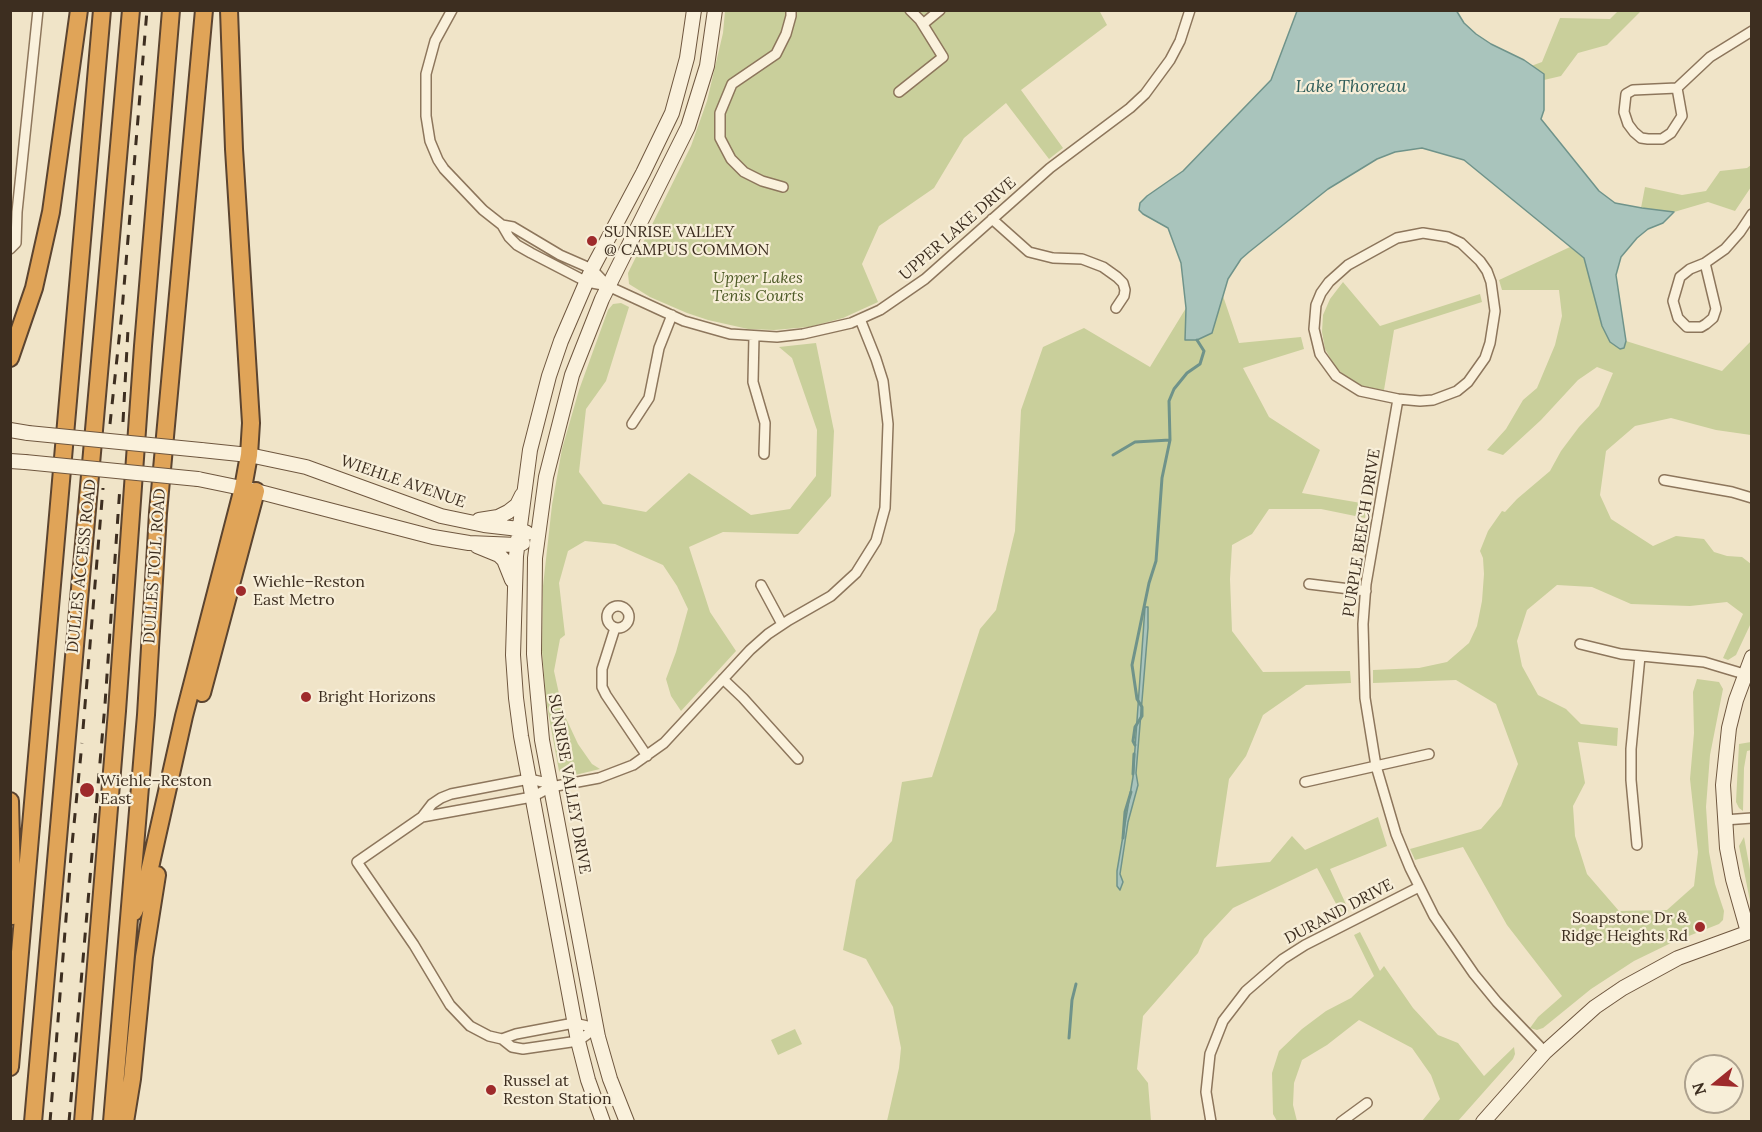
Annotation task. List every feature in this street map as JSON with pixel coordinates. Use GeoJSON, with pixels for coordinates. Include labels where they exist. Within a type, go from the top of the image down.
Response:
{"type":"FeatureCollection","features":[{"type":"Feature","properties":{"kind":"highway"},"geometry":{"type":"LineString","coordinates":[[10,358],[34,288],[51,212],[79,10]]}},
{"type":"Feature","properties":{"kind":"highway"},"geometry":{"type":"LineString","coordinates":[[10,1067],[102,10]]}},
{"type":"Feature","properties":{"kind":"highway","name":"DULLES ACCESS ROAD"},"geometry":{"type":"LineString","coordinates":[[33,1122],[131,10]]}},
{"type":"Feature","properties":{"kind":"highway"},"geometry":{"type":"LineString","coordinates":[[83,1122],[171,10]]}},
{"type":"Feature","properties":{"kind":"highway","name":"DULLES TOLL ROAD"},"geometry":{"type":"LineString","coordinates":[[112,1122],[145,726],[159,502],[204,10]]}},
{"type":"Feature","properties":{"kind":"highway"},"geometry":{"type":"LineString","coordinates":[[125,1122],[132,1079],[144,957],[159,860],[249,490],[251,423],[234,148],[229,10]]}},
{"type":"Feature","properties":{"kind":"highway"},"geometry":{"type":"LineString","coordinates":[[128,926],[147,881],[184,716],[249,490]]}},
{"type":"Feature","properties":{"kind":"highway"},"geometry":{"type":"LineString","coordinates":[[10,801],[13,848],[14,1030]]}},
{"type":"Feature","properties":{"kind":"main road"},"geometry":{"type":"LineString","coordinates":[[603,1122],[588,1080],[574,1023],[528,778],[516,698],[513,655],[517,545],[530,450],[561,341],[589,276],[672,113],[687,58],[694,10]]}},
{"type":"Feature","properties":{"kind":"main road","name":"SUNRISE VALLEY DRIVE"},"geometry":{"type":"LineString","coordinates":[[627,1122],[610,1079],[596,1028],[542,740],[534,654],[537,538],[549,465],[572,375],[588,329],[608,286],[688,127],[707,66],[715,10]]}},
{"type":"Feature","properties":{"kind":"main road","name":"WIEHLE AVENUE"},"geometry":{"type":"LineString","coordinates":[[10,430],[249,455],[306,467],[441,516],[519,529],[537,538]]}},
{"type":"Feature","properties":{"kind":"main road"},"geometry":{"type":"LineString","coordinates":[[10,461],[198,479],[249,490],[404,531],[469,543],[517,545],[537,538]]}},
{"type":"Feature","properties":{"kind":"main road"},"geometry":{"type":"LineString","coordinates":[[462,521],[488,519],[506,514],[517,505],[524,492]]}},
{"type":"Feature","properties":{"kind":"main road"},"geometry":{"type":"LineString","coordinates":[[469,543],[491,551],[504,560],[514,585]]}},
{"type":"Feature","properties":{"kind":"main road"},"geometry":{"type":"LineString","coordinates":[[1483,1122],[1570,1027],[1623,988],[1692,952],[1750,932],[1733,879],[1724,820],[1723,785],[1731,719],[1744,674],[1752,657]]}},
{"type":"Feature","properties":{"kind":"street"},"geometry":{"type":"LineString","coordinates":[[10,249],[16,243],[17,212],[38,10]]}},
{"type":"Feature","properties":{"kind":"street"},"geometry":{"type":"LineString","coordinates":[[452,10],[435,41],[426,74],[426,116],[430,141],[438,160],[483,210],[502,225],[508,237],[517,245],[608,286]]}},
{"type":"Feature","properties":{"kind":"street"},"geometry":{"type":"LineString","coordinates":[[783,187],[762,181],[744,172],[731,159],[720,138],[720,114],[732,84],[776,54],[786,34],[791,10]]}},
{"type":"Feature","properties":{"kind":"street"},"geometry":{"type":"LineString","coordinates":[[899,92],[943,57],[923,24],[910,10]]}},
{"type":"Feature","properties":{"kind":"street"},"geometry":{"type":"LineString","coordinates":[[923,24],[940,10]]}},
{"type":"Feature","properties":{"kind":"street","name":"UPPER LAKE DRIVE"},"geometry":{"type":"LineString","coordinates":[[608,286],[705,328],[754,336],[803,334],[860,319],[907,293],[1050,168],[1130,108],[1145,94],[1170,60],[1180,41],[1190,10]]}},
{"type":"Feature","properties":{"kind":"street"},"geometry":{"type":"LineString","coordinates":[[1677,88],[1682,116],[1671,133],[1662,139],[1641,138],[1628,124],[1624,112],[1626,94],[1633,90],[1677,88],[1710,57],[1752,31]]}},
{"type":"Feature","properties":{"kind":"street"},"geometry":{"type":"LineString","coordinates":[[1705,263],[1716,309],[1713,318],[1706,324],[1701,327],[1687,327],[1678,318],[1673,301],[1680,278],[1690,269],[1705,263],[1725,249],[1752,214]]}},
{"type":"Feature","properties":{"kind":"street"},"geometry":{"type":"LineString","coordinates":[[992,219],[1029,252],[1053,258],[1082,259],[1102,267],[1123,283],[1124,296],[1116,308]]}},
{"type":"Feature","properties":{"kind":"street"},"geometry":{"type":"LineString","coordinates":[[1423,233],[1448,237],[1466,247],[1480,261],[1491,282],[1495,311],[1491,343],[1477,372],[1457,391],[1433,400],[1398,399],[1360,391],[1336,376],[1320,354],[1316,342],[1314,329],[1316,305],[1329,282],[1347,265],[1397,238],[1423,233]]}},
{"type":"Feature","properties":{"kind":"street"},"geometry":{"type":"LineString","coordinates":[[632,424],[649,398],[659,348],[672,315]]}},
{"type":"Feature","properties":{"kind":"street"},"geometry":{"type":"LineString","coordinates":[[423,817],[532,797],[551,788],[616,773],[647,756],[672,735],[750,650],[782,624],[844,586],[867,558],[881,525],[887,486],[886,404],[876,359],[860,319]]}},
{"type":"Feature","properties":{"kind":"street"},"geometry":{"type":"LineString","coordinates":[[754,336],[753,382],[765,423],[764,454]]}},
{"type":"Feature","properties":{"kind":"street","name":"PURPLE BEECH DRIVE"},"geometry":{"type":"LineString","coordinates":[[1398,399],[1366,591],[1363,643],[1365,698],[1368,728],[1376,766],[1396,834],[1419,887],[1453,946],[1497,1002],[1545,1052]]}},
{"type":"Feature","properties":{"kind":"street"},"geometry":{"type":"LineString","coordinates":[[1664,480],[1732,492],[1752,498]]}},
{"type":"Feature","properties":{"kind":"street"},"geometry":{"type":"LineString","coordinates":[[1309,584],[1366,591]]}},
{"type":"Feature","properties":{"kind":"street"},"geometry":{"type":"LineString","coordinates":[[761,585],[782,624]]}},
{"type":"Feature","properties":{"kind":"street"},"geometry":{"type":"LineString","coordinates":[[615,628],[602,669],[602,687],[647,756]]}},
{"type":"Feature","properties":{"kind":"street"},"geometry":{"type":"LineString","coordinates":[[1580,644],[1621,654],[1704,662],[1744,674]]}},
{"type":"Feature","properties":{"kind":"street"},"geometry":{"type":"LineString","coordinates":[[1637,845],[1632,798],[1631,749],[1640,656]]}},
{"type":"Feature","properties":{"kind":"street"},"geometry":{"type":"LineString","coordinates":[[723,679],[798,759]]}},
{"type":"Feature","properties":{"kind":"street"},"geometry":{"type":"LineString","coordinates":[[1305,782],[1429,754]]}},
{"type":"Feature","properties":{"kind":"street"},"geometry":{"type":"LineString","coordinates":[[551,788],[543,782],[528,778],[451,794],[432,804],[423,817],[357,862],[414,945],[459,1017],[480,1032],[502,1039],[512,1047],[523,1049],[578,1041],[596,1028]]}},
{"type":"Feature","properties":{"kind":"street"},"geometry":{"type":"LineString","coordinates":[[1724,820],[1752,818]]}},
{"type":"Feature","properties":{"kind":"street","name":"DURAND DRIVE"},"geometry":{"type":"LineString","coordinates":[[1211,1122],[1206,1092],[1210,1054],[1223,1022],[1246,991],[1276,964],[1305,945],[1419,887]]}},
{"type":"Feature","properties":{"kind":"street"},"geometry":{"type":"LineString","coordinates":[[502,1039],[516,1034],[574,1023],[596,1028]]}},
{"type":"Feature","properties":{"kind":"street"},"geometry":{"type":"LineString","coordinates":[[1341,1122],[1367,1103]]}},
{"type":"Feature","properties":{"kind":"green space","name":"Upper Lakes Tenis Courts"},"geometry":{"type":"Polygon","coordinates":[[[1099,10],[1107,25],[1021,90],[1063,148],[1049,159],[1006,103],[964,138],[934,188],[879,226],[862,264],[878,302],[843,318],[809,327],[774,330],[748,329],[687,313],[650,297],[629,284],[628,273],[691,146],[707,101],[723,33],[725,11],[1099,10]]]}},
{"type":"Feature","properties":{"kind":"green space"},"geometry":{"type":"Polygon","coordinates":[[[1618,11],[1641,11],[1607,45],[1578,53],[1561,76],[1544,80],[1544,74],[1531,66],[1542,62],[1560,18],[1610,19],[1618,11]]]}},
{"type":"Feature","properties":{"kind":"green space"},"geometry":{"type":"Polygon","coordinates":[[[1751,165],[1751,187],[1735,211],[1708,202],[1674,212],[1641,208],[1645,187],[1682,195],[1706,191],[1720,171],[1747,168],[1751,165]]]}},
{"type":"Feature","properties":{"kind":"green space"},"geometry":{"type":"Polygon","coordinates":[[[1570,247],[1584,258],[1602,326],[1624,348],[1626,341],[1722,371],[1751,341],[1751,435],[1716,430],[1671,418],[1635,426],[1606,451],[1600,495],[1611,519],[1653,546],[1676,536],[1704,539],[1714,552],[1742,557],[1751,564],[1751,623],[1736,655],[1728,660],[1723,658],[1743,614],[1727,602],[1690,606],[1631,604],[1592,587],[1557,585],[1527,610],[1517,641],[1522,666],[1538,695],[1566,709],[1581,724],[1618,728],[1617,746],[1578,742],[1585,783],[1573,806],[1575,836],[1587,874],[1619,911],[1667,910],[1694,886],[1698,852],[1690,779],[1694,733],[1693,692],[1697,679],[1719,682],[1723,689],[1710,755],[1706,807],[1709,852],[1715,884],[1724,911],[1723,920],[1719,924],[1634,961],[1591,989],[1543,1028],[1537,1030],[1530,1028],[1538,1017],[1562,996],[1507,925],[1463,847],[1415,860],[1410,849],[1481,829],[1501,806],[1518,764],[1496,704],[1456,680],[1373,683],[1373,670],[1419,668],[1447,662],[1469,643],[1477,626],[1482,601],[1484,574],[1480,551],[1488,531],[1502,511],[1505,512],[1550,471],[1561,451],[1579,427],[1599,406],[1613,373],[1597,367],[1578,380],[1541,420],[1503,455],[1487,450],[1506,429],[1523,400],[1537,388],[1555,345],[1562,316],[1559,290],[1502,290],[1499,280],[1570,247]]]}},
{"type":"Feature","properties":{"kind":"green space"},"geometry":{"type":"Polygon","coordinates":[[[1343,282],[1380,326],[1480,294],[1482,302],[1394,330],[1384,390],[1364,387],[1349,379],[1336,368],[1325,349],[1322,332],[1323,315],[1330,299],[1343,282]]]}},
{"type":"Feature","properties":{"kind":"green space"},"geometry":{"type":"Polygon","coordinates":[[[1223,296],[1239,343],[1301,337],[1304,349],[1243,368],[1269,417],[1320,450],[1302,493],[1367,504],[1365,518],[1321,509],[1269,509],[1252,534],[1232,545],[1230,579],[1232,631],[1263,672],[1350,671],[1351,683],[1306,685],[1263,715],[1246,756],[1229,779],[1216,867],[1270,862],[1292,836],[1305,850],[1378,817],[1387,846],[1330,869],[1349,911],[1342,915],[1317,868],[1233,908],[1204,939],[1198,953],[1143,1016],[1137,1069],[1148,1083],[1151,1121],[887,1121],[899,1068],[901,1048],[893,1007],[866,959],[843,950],[856,880],[892,841],[902,782],[932,777],[980,629],[996,610],[1015,531],[1021,410],[1043,347],[1084,328],[1150,367],[1186,308],[1185,340],[1217,310],[1223,296]]]}},
{"type":"Feature","properties":{"kind":"green space"},"geometry":{"type":"Polygon","coordinates":[[[621,303],[629,307],[606,381],[586,409],[579,472],[603,504],[646,512],[689,473],[751,515],[790,509],[816,476],[817,430],[792,358],[779,347],[816,343],[834,431],[831,496],[798,534],[723,532],[689,547],[710,612],[736,651],[681,711],[671,696],[666,679],[688,609],[663,565],[615,544],[585,541],[568,551],[559,583],[565,635],[560,639],[554,671],[563,712],[578,744],[592,764],[600,769],[571,776],[563,775],[559,771],[546,701],[542,651],[543,586],[552,505],[562,449],[579,390],[608,310],[613,304],[621,303]]]}},
{"type":"Feature","properties":{"kind":"green space"},"geometry":{"type":"Polygon","coordinates":[[[1751,742],[1751,750],[1747,751],[1744,768],[1743,811],[1736,802],[1739,744],[1751,742]]]}},
{"type":"Feature","properties":{"kind":"green space"},"geometry":{"type":"Polygon","coordinates":[[[1744,837],[1751,875],[1751,906],[1739,846],[1744,837]]]}},
{"type":"Feature","properties":{"kind":"green space"},"geometry":{"type":"Polygon","coordinates":[[[1360,932],[1380,971],[1384,966],[1413,1008],[1438,1035],[1458,1043],[1484,1076],[1514,1047],[1513,1059],[1458,1121],[1422,1121],[1440,1099],[1431,1075],[1412,1048],[1359,1020],[1327,1045],[1302,1060],[1294,1083],[1293,1105],[1297,1121],[1277,1121],[1273,1114],[1272,1073],[1279,1051],[1302,1029],[1326,1011],[1351,998],[1374,976],[1354,935],[1360,932]]]}},
{"type":"Feature","properties":{"kind":"green space"},"geometry":{"type":"Polygon","coordinates":[[[795,1029],[802,1044],[778,1055],[771,1040],[795,1029]]]}},
{"type":"Feature","properties":{"kind":"water","name":"Lake Thoreau"},"geometry":{"type":"Polygon","coordinates":[[[1456,10],[1464,23],[1476,34],[1524,60],[1544,74],[1544,110],[1541,119],[1599,191],[1615,203],[1674,212],[1663,223],[1648,229],[1637,238],[1621,257],[1616,275],[1626,341],[1624,348],[1620,349],[1610,342],[1602,326],[1584,258],[1464,160],[1422,148],[1395,152],[1377,159],[1328,189],[1249,252],[1241,259],[1228,279],[1212,333],[1197,340],[1185,340],[1186,308],[1181,263],[1168,228],[1143,214],[1139,210],[1140,203],[1183,171],[1271,80],[1297,11],[1456,10]]]}},
{"type":"Feature","properties":{"kind":"water"},"geometry":{"type":"Polygon","coordinates":[[[1145,607],[1148,607],[1148,628],[1136,773],[1138,785],[1128,822],[1120,874],[1123,882],[1120,890],[1117,886],[1117,871],[1133,777],[1145,607]]]}},
{"type":"Feature","properties":{"kind":"waterway"},"geometry":{"type":"LineString","coordinates":[[1135,745],[1133,741],[1135,727],[1142,716],[1142,707],[1137,699],[1132,665],[1149,583],[1156,561],[1162,478],[1170,440],[1169,401],[1174,389],[1187,373],[1200,364],[1204,351],[1197,340]]}},
{"type":"Feature","properties":{"kind":"waterway"},"geometry":{"type":"LineString","coordinates":[[1113,455],[1135,442],[1170,440]]}},
{"type":"Feature","properties":{"kind":"waterway"},"geometry":{"type":"LineString","coordinates":[[1133,774],[1134,754]]}},
{"type":"Feature","properties":{"kind":"waterway"},"geometry":{"type":"LineString","coordinates":[[1123,838],[1125,812],[1131,792]]}},
{"type":"Feature","properties":{"kind":"waterway"},"geometry":{"type":"LineString","coordinates":[[1069,1038],[1072,1000],[1076,984]]}},
{"type":"Feature","properties":{"kind":"railway"},"geometry":{"type":"LineString","coordinates":[[110,424],[122,311],[147,10]]}},
{"type":"Feature","properties":{"kind":"railway"},"geometry":{"type":"LineString","coordinates":[[123,422],[128,329]]}},
{"type":"Feature","properties":{"kind":"railway"},"geometry":{"type":"LineString","coordinates":[[69,1122],[105,704],[120,486]]}},
{"type":"Feature","properties":{"kind":"railway"},"geometry":{"type":"LineString","coordinates":[[83,729],[103,488]]}},
{"type":"Feature","properties":{"kind":"railway"},"geometry":{"type":"LineString","coordinates":[[50,1122],[82,743]]}},
{"type":"Feature","properties":{"kind":"place","name":"SUNRISE VALLEY @ CAMPUS COMMON"},"geometry":{"type":"Point","coordinates":[592,241]}},
{"type":"Feature","properties":{"kind":"place","name":"Wiehle–Reston East Metro"},"geometry":{"type":"Point","coordinates":[241,591]}},
{"type":"Feature","properties":{"kind":"place","name":"Bright Horizons"},"geometry":{"type":"Point","coordinates":[306,697]}},
{"type":"Feature","properties":{"kind":"place","name":"Wiehle–Reston East"},"geometry":{"type":"Point","coordinates":[87,790]}},
{"type":"Feature","properties":{"kind":"place","name":"Soapstone Dr & Ridge Heights Rd"},"geometry":{"type":"Point","coordinates":[1700,927]}},
{"type":"Feature","properties":{"kind":"place","name":"Russel at Reston Station"},"geometry":{"type":"Point","coordinates":[491,1090]}}]}
